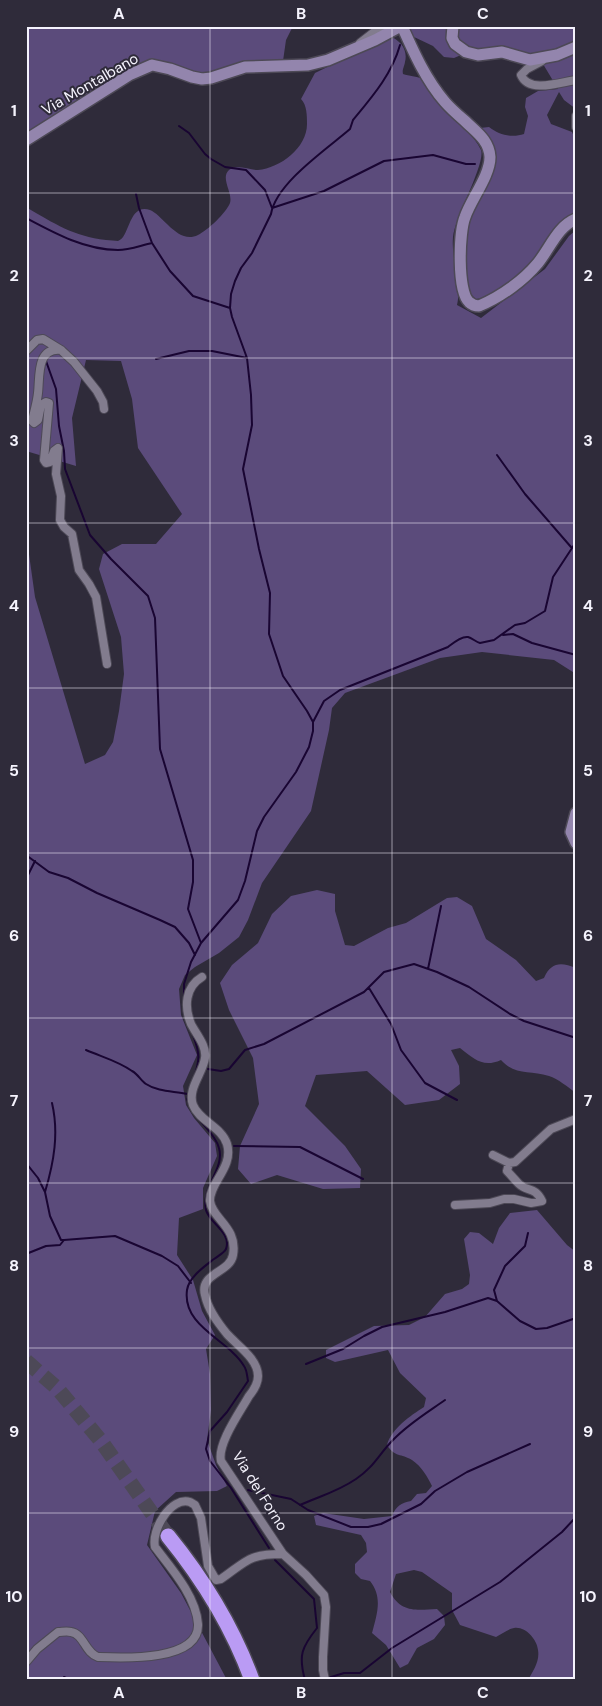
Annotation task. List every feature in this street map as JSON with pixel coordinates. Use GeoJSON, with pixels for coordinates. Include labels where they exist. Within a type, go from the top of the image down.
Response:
{"type":"FeatureCollection","features":[{"type":"Feature","properties":{"kind":"highway"},"geometry":{"type":"LineString","coordinates":[[168,1536],[196,1573],[228,1625],[252,1680]]}},
{"type":"Feature","properties":{"kind":"street"},"geometry":{"type":"LineString","coordinates":[[350,50],[382,26]]}},
{"type":"Feature","properties":{"kind":"street"},"geometry":{"type":"LineString","coordinates":[[402,26],[429,80],[446,103],[482,136],[490,157],[488,168],[465,216],[462,227],[461,284],[467,301],[475,306],[479,306],[518,282],[539,262],[561,230],[576,219]]}},
{"type":"Feature","properties":{"kind":"street","name":"Via Montalbano"},"geometry":{"type":"LineString","coordinates":[[26,140],[129,75],[148,66],[159,66],[202,79],[245,67],[317,64],[375,40],[402,26]]}},
{"type":"Feature","properties":{"kind":"street"},"geometry":{"type":"LineString","coordinates":[[453,26],[453,41],[466,52],[478,55],[502,52],[530,60],[552,56]]}},
{"type":"Feature","properties":{"kind":"street"},"geometry":{"type":"LineString","coordinates":[[576,47],[552,56],[524,71],[521,75],[524,81],[536,86],[576,80]]}},
{"type":"Feature","properties":{"kind":"street"},"geometry":{"type":"LineString","coordinates":[[576,116],[576,126]]}},
{"type":"Feature","properties":{"kind":"street"},"geometry":{"type":"LineString","coordinates":[[26,351],[38,340],[43,339],[61,350],[74,362],[96,391],[103,402],[104,408]]}},
{"type":"Feature","properties":{"kind":"street"},"geometry":{"type":"LineString","coordinates":[[61,350],[55,349],[48,352],[41,362],[38,393],[32,421],[34,424],[38,420],[42,405],[46,402],[49,404],[44,462],[48,464],[54,451],[58,448],[56,474],[61,496],[60,520],[64,527],[72,534],[79,570],[90,584],[96,596],[107,664]]}},
{"type":"Feature","properties":{"kind":"street"},"geometry":{"type":"LineString","coordinates":[[576,813],[571,832],[576,843]]}},
{"type":"Feature","properties":{"kind":"street","name":"Via del Forno"},"geometry":{"type":"LineString","coordinates":[[202,977],[192,985],[187,1000],[187,1011],[191,1023],[206,1054],[193,1090],[192,1101],[195,1109],[219,1131],[226,1142],[228,1150],[226,1163],[211,1193],[210,1200],[213,1210],[229,1232],[233,1243],[231,1261],[206,1281],[204,1287],[205,1296],[212,1313],[227,1334],[250,1358],[257,1370],[258,1376],[254,1390],[221,1447],[220,1457],[283,1554],[324,1595],[326,1607],[323,1670],[325,1680]]}},
{"type":"Feature","properties":{"kind":"street"},"geometry":{"type":"LineString","coordinates":[[493,1154],[509,1163],[515,1162],[551,1129],[576,1119]]}},
{"type":"Feature","properties":{"kind":"street"},"geometry":{"type":"LineString","coordinates":[[455,1205],[490,1203],[504,1199],[531,1203],[542,1201],[536,1192],[520,1186],[507,1171],[509,1163]]}},
{"type":"Feature","properties":{"kind":"street","name":"Via del Forno"},"geometry":{"type":"LineString","coordinates":[[26,1662],[58,1632],[74,1632],[78,1635],[88,1652],[98,1657],[152,1656],[170,1653],[190,1644],[198,1624],[192,1604],[183,1585],[155,1547],[154,1541],[164,1516],[174,1505],[180,1502],[190,1502],[198,1511],[201,1518],[208,1566],[216,1580],[250,1558],[262,1554],[283,1554]]}},
{"type":"Feature","properties":{"kind":"shaded area"},"geometry":{"type":"Polygon","coordinates":[[[26,26],[293,26],[286,40],[283,61],[202,74],[137,66],[121,73],[26,134],[26,26]]]}},
{"type":"Feature","properties":{"kind":"shaded area"},"geometry":{"type":"Polygon","coordinates":[[[411,26],[449,26],[461,55],[454,58],[444,57],[433,46],[412,36],[409,31],[411,26]]]}},
{"type":"Feature","properties":{"kind":"shaded area"},"geometry":{"type":"Polygon","coordinates":[[[458,26],[576,26],[576,43],[551,52],[527,55],[476,50],[469,48],[458,39],[458,26]]]}},
{"type":"Feature","properties":{"kind":"shaded area"},"geometry":{"type":"Polygon","coordinates":[[[390,36],[400,43],[404,50],[406,58],[403,74],[422,79],[481,150],[479,166],[453,237],[453,254],[458,289],[457,305],[481,318],[545,269],[569,236],[576,230],[576,674],[554,660],[482,652],[440,658],[345,693],[332,708],[311,811],[262,883],[248,920],[239,937],[219,953],[185,975],[179,989],[181,1015],[197,1055],[183,1086],[186,1105],[194,1118],[215,1143],[217,1156],[203,1188],[203,1209],[179,1218],[177,1255],[193,1280],[202,1311],[215,1335],[206,1349],[210,1374],[211,1410],[207,1440],[216,1465],[227,1486],[217,1491],[176,1492],[155,1511],[147,1545],[181,1593],[227,1680],[26,1680],[26,533],[35,597],[85,764],[105,755],[113,742],[124,674],[121,637],[99,569],[103,554],[122,544],[156,544],[182,514],[138,448],[132,399],[121,361],[86,360],[72,418],[76,466],[26,451],[26,207],[64,228],[84,236],[106,240],[118,241],[122,239],[133,216],[137,211],[143,209],[155,213],[177,233],[191,237],[198,235],[225,212],[230,203],[226,181],[229,170],[235,167],[258,170],[266,168],[283,161],[297,149],[306,133],[307,124],[306,107],[301,99],[315,73],[390,36]]]}},
{"type":"Feature","properties":{"kind":"shaded area"},"geometry":{"type":"Polygon","coordinates":[[[576,49],[576,109],[564,100],[559,92],[547,115],[551,124],[572,132],[576,141],[576,214],[557,228],[521,276],[484,298],[476,299],[469,293],[466,279],[465,240],[472,211],[492,168],[480,128],[489,127],[501,134],[510,136],[524,134],[528,116],[525,107],[526,98],[538,91],[558,89],[543,64],[576,49]]]}},
{"type":"Feature","properties":{"kind":"shaded area"},"geometry":{"type":"Polygon","coordinates":[[[317,890],[335,894],[335,911],[345,945],[354,946],[388,928],[406,923],[447,898],[457,897],[472,906],[486,939],[516,960],[536,981],[544,978],[553,966],[561,964],[576,968],[576,1093],[549,1076],[517,1071],[501,1060],[484,1063],[460,1048],[451,1050],[459,1066],[460,1084],[439,1100],[405,1105],[367,1071],[316,1075],[305,1106],[345,1146],[361,1169],[360,1188],[323,1189],[277,1175],[251,1184],[238,1169],[240,1146],[259,1104],[253,1058],[229,1010],[220,983],[232,965],[258,943],[272,914],[291,896],[317,890]]]}},
{"type":"Feature","properties":{"kind":"shaded area"},"geometry":{"type":"Polygon","coordinates":[[[537,1210],[567,1245],[576,1252],[576,1680],[528,1680],[538,1658],[537,1646],[530,1634],[522,1629],[514,1628],[496,1637],[460,1625],[452,1610],[452,1593],[422,1572],[414,1570],[396,1574],[390,1592],[394,1599],[404,1607],[416,1610],[437,1609],[444,1616],[445,1625],[434,1639],[417,1648],[408,1664],[400,1668],[386,1645],[372,1633],[378,1606],[374,1587],[370,1581],[361,1579],[355,1573],[355,1564],[367,1552],[366,1543],[361,1535],[316,1525],[314,1516],[323,1513],[364,1519],[392,1516],[399,1505],[411,1501],[417,1494],[426,1493],[432,1486],[426,1475],[416,1463],[396,1454],[387,1445],[397,1428],[407,1418],[424,1407],[426,1398],[400,1373],[388,1350],[335,1362],[326,1358],[326,1350],[374,1326],[409,1325],[425,1317],[445,1294],[462,1289],[469,1284],[470,1275],[464,1239],[470,1232],[479,1233],[493,1244],[499,1228],[510,1213],[537,1210]]]}},
{"type":"Feature","properties":{"kind":"waterway"},"geometry":{"type":"LineString","coordinates":[[184,1002],[184,984],[191,962],[201,943],[238,900],[245,881],[257,831],[264,817],[296,772],[309,747],[313,731],[313,722],[283,676],[269,634],[270,593],[243,469],[252,425],[247,358],[232,317],[230,308],[231,294],[241,268],[252,253],[282,190],[304,167],[350,129],[353,120],[387,75],[400,45]]}},
{"type":"Feature","properties":{"kind":"waterway"},"geometry":{"type":"LineString","coordinates":[[179,126],[189,133],[211,159],[225,167],[246,170],[265,190],[272,208]]}},
{"type":"Feature","properties":{"kind":"waterway"},"geometry":{"type":"LineString","coordinates":[[272,208],[324,191],[384,161],[433,155],[466,164],[475,164]]}},
{"type":"Feature","properties":{"kind":"waterway"},"geometry":{"type":"LineString","coordinates":[[136,194],[152,243],[170,271],[193,296],[230,308]]}},
{"type":"Feature","properties":{"kind":"waterway"},"geometry":{"type":"LineString","coordinates":[[26,218],[59,235],[94,247],[122,250],[152,243]]}},
{"type":"Feature","properties":{"kind":"waterway"},"geometry":{"type":"LineString","coordinates":[[156,359],[189,351],[212,351],[247,358]]}},
{"type":"Feature","properties":{"kind":"waterway"},"geometry":{"type":"LineString","coordinates":[[46,361],[56,389],[65,469],[90,535],[148,596],[155,618],[160,749],[193,860],[193,882],[188,909],[201,943]]}},
{"type":"Feature","properties":{"kind":"waterway"},"geometry":{"type":"LineString","coordinates":[[497,455],[525,494],[571,547]]}},
{"type":"Feature","properties":{"kind":"waterway"},"geometry":{"type":"LineString","coordinates":[[313,722],[324,701],[340,690],[448,647],[463,638],[468,637],[480,643],[494,640],[515,625],[525,623],[545,611],[553,577],[576,542]]}},
{"type":"Feature","properties":{"kind":"waterway"},"geometry":{"type":"LineString","coordinates":[[503,635],[513,634],[532,643],[576,655]]}},
{"type":"Feature","properties":{"kind":"waterway"},"geometry":{"type":"LineString","coordinates":[[26,855],[49,872],[68,878],[97,893],[175,927],[189,943],[195,955]]}},
{"type":"Feature","properties":{"kind":"waterway"},"geometry":{"type":"LineString","coordinates":[[26,879],[35,861]]}},
{"type":"Feature","properties":{"kind":"waterway"},"geometry":{"type":"LineString","coordinates":[[428,969],[441,906]]}},
{"type":"Feature","properties":{"kind":"waterway"},"geometry":{"type":"LineString","coordinates":[[208,1069],[221,1071],[229,1069],[245,1050],[264,1044],[364,992],[384,972],[414,964],[469,987],[524,1021],[576,1038]]}},
{"type":"Feature","properties":{"kind":"waterway"},"geometry":{"type":"LineString","coordinates":[[369,988],[391,1024],[401,1050],[425,1083],[457,1100]]}},
{"type":"Feature","properties":{"kind":"waterway"},"geometry":{"type":"LineString","coordinates":[[193,1035],[198,1056],[194,1078]]}},
{"type":"Feature","properties":{"kind":"waterway"},"geometry":{"type":"LineString","coordinates":[[86,1050],[127,1068],[151,1087],[187,1094]]}},
{"type":"Feature","properties":{"kind":"waterway"},"geometry":{"type":"LineString","coordinates":[[189,1092],[187,1099],[189,1104]]}},
{"type":"Feature","properties":{"kind":"waterway"},"geometry":{"type":"LineString","coordinates":[[45,1192],[55,1148],[55,1125],[52,1103]]}},
{"type":"Feature","properties":{"kind":"waterway"},"geometry":{"type":"LineString","coordinates":[[197,1117],[213,1135],[219,1148],[219,1163],[205,1202],[208,1215],[223,1233],[227,1243],[224,1252],[194,1276],[188,1285],[187,1303],[199,1323],[237,1357],[245,1368],[248,1381],[227,1412],[210,1431],[206,1449],[210,1461],[231,1488],[269,1548]]}},
{"type":"Feature","properties":{"kind":"waterway"},"geometry":{"type":"LineString","coordinates":[[234,1146],[300,1147],[363,1179]]}},
{"type":"Feature","properties":{"kind":"waterway"},"geometry":{"type":"LineString","coordinates":[[26,1163],[38,1178],[45,1192],[50,1216],[61,1240],[64,1240]]}},
{"type":"Feature","properties":{"kind":"waterway"},"geometry":{"type":"LineString","coordinates":[[497,1301],[494,1290],[505,1266],[525,1246],[528,1233]]}},
{"type":"Feature","properties":{"kind":"waterway"},"geometry":{"type":"LineString","coordinates":[[26,1254],[46,1246],[60,1245],[64,1240],[115,1236],[162,1256],[178,1266],[191,1283]]}},
{"type":"Feature","properties":{"kind":"waterway"},"geometry":{"type":"LineString","coordinates":[[306,1364],[343,1349],[382,1327],[445,1312],[488,1298],[497,1301],[520,1321],[536,1329],[547,1328],[576,1318]]}},
{"type":"Feature","properties":{"kind":"waterway"},"geometry":{"type":"LineString","coordinates":[[300,1505],[335,1491],[356,1479],[367,1470],[399,1434],[418,1418],[445,1400]]}},
{"type":"Feature","properties":{"kind":"waterway"},"geometry":{"type":"LineString","coordinates":[[248,1490],[291,1499],[308,1510],[351,1527],[368,1527],[381,1524],[421,1504],[435,1491],[467,1472],[530,1444]]}},
{"type":"Feature","properties":{"kind":"waterway"},"geometry":{"type":"LineString","coordinates":[[328,1678],[344,1673],[360,1673],[392,1648],[500,1582],[562,1532],[576,1517]]}},
{"type":"Feature","properties":{"kind":"waterway"},"geometry":{"type":"LineString","coordinates":[[275,1560],[314,1599],[317,1628],[303,1652],[302,1664],[305,1680]]}},
{"type":"Feature","properties":{"kind":"waterway"},"geometry":{"type":"LineString","coordinates":[[64,1677],[70,1680]]}},
{"type":"Feature","properties":{"kind":"tunnel"},"geometry":{"type":"LineString","coordinates":[[26,1361],[57,1388],[101,1441],[168,1536]]}}]}
